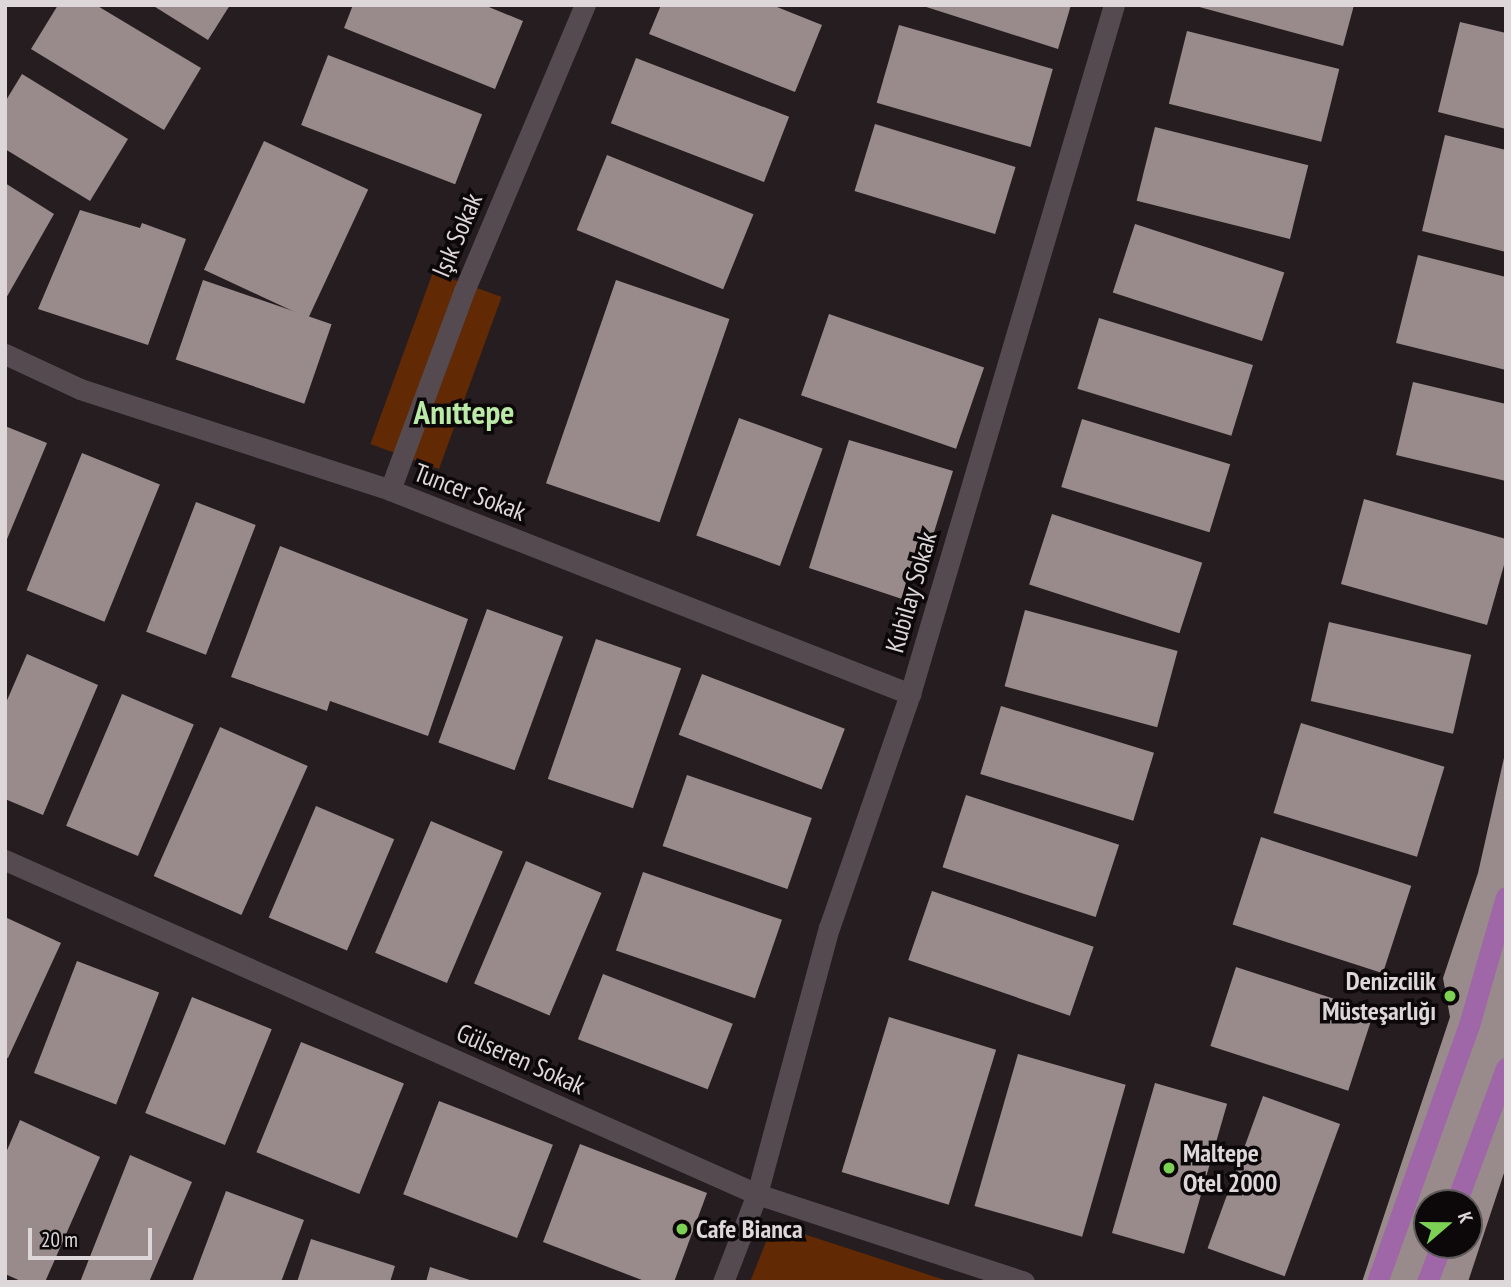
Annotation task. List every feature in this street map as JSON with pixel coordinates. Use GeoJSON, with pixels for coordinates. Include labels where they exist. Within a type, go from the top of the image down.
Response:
{"type":"FeatureCollection","features":[{"type":"Feature","properties":{"kind":"main road"},"geometry":{"type":"LineString","coordinates":[[1377,1282],[1469,1026],[1506,897]]}},
{"type":"Feature","properties":{"kind":"main road"},"geometry":{"type":"LineString","coordinates":[[1461,1189],[1506,1068]]}},
{"type":"Feature","properties":{"kind":"main road"},"geometry":{"type":"LineString","coordinates":[[1427,1282],[1436,1259]]}},
{"type":"Feature","properties":{"kind":"street","name":"Işık Sokak"},"geometry":{"type":"LineString","coordinates":[[390,490],[464,291],[584,5]]}},
{"type":"Feature","properties":{"kind":"street","name":"Kubilay Sokak"},"geometry":{"type":"LineString","coordinates":[[723,1282],[757,1194],[829,928],[910,694],[1114,5]]}},
{"type":"Feature","properties":{"kind":"street","name":"Tuncer Sokak"},"geometry":{"type":"LineString","coordinates":[[5,354],[80,389],[390,490],[910,694]]}},
{"type":"Feature","properties":{"kind":"street","name":"Gülseren Sokak"},"geometry":{"type":"LineString","coordinates":[[5,860],[757,1194],[1024,1282]]}},
{"type":"Feature","properties":{"kind":"shaded area"},"geometry":{"type":"Polygon","coordinates":[[[433,272],[502,297],[439,469],[370,444],[433,272]]]}},
{"type":"Feature","properties":{"kind":"shaded area"},"geometry":{"type":"Polygon","coordinates":[[[773,1224],[951,1282],[750,1282],[773,1224]]]}},
{"type":"Feature","properties":{"kind":"building"},"geometry":{"type":"Polygon","coordinates":[[[58,5],[96,5],[201,68],[164,130],[31,49],[58,5]]]}},
{"type":"Feature","properties":{"kind":"building"},"geometry":{"type":"Polygon","coordinates":[[[152,5],[230,5],[208,40],[152,5]]]}},
{"type":"Feature","properties":{"kind":"building"},"geometry":{"type":"Polygon","coordinates":[[[353,5],[484,5],[523,21],[495,89],[344,28],[353,5]]]}},
{"type":"Feature","properties":{"kind":"building"},"geometry":{"type":"Polygon","coordinates":[[[661,5],[772,5],[822,25],[795,92],[649,34],[661,5]]]}},
{"type":"Feature","properties":{"kind":"building"},"geometry":{"type":"Polygon","coordinates":[[[920,5],[1071,5],[1058,49],[920,5]]]}},
{"type":"Feature","properties":{"kind":"building"},"geometry":{"type":"Polygon","coordinates":[[[1192,5],[1354,5],[1343,46],[1192,5]]]}},
{"type":"Feature","properties":{"kind":"building"},"geometry":{"type":"Polygon","coordinates":[[[1460,22],[1506,33],[1506,129],[1438,112],[1460,22]]]}},
{"type":"Feature","properties":{"kind":"building"},"geometry":{"type":"Polygon","coordinates":[[[899,25],[1053,69],[1030,147],[877,103],[899,25]]]}},
{"type":"Feature","properties":{"kind":"building"},"geometry":{"type":"Polygon","coordinates":[[[1187,31],[1339,69],[1321,142],[1169,104],[1187,31]]]}},
{"type":"Feature","properties":{"kind":"building"},"geometry":{"type":"Polygon","coordinates":[[[328,55],[482,114],[455,184],[301,125],[328,55]]]}},
{"type":"Feature","properties":{"kind":"building"},"geometry":{"type":"Polygon","coordinates":[[[636,58],[789,117],[764,182],[611,123],[636,58]]]}},
{"type":"Feature","properties":{"kind":"building"},"geometry":{"type":"Polygon","coordinates":[[[22,74],[128,139],[90,201],[5,149],[5,102],[22,74]]]}},
{"type":"Feature","properties":{"kind":"building"},"geometry":{"type":"Polygon","coordinates":[[[875,124],[1016,167],[995,234],[855,191],[875,124]]]}},
{"type":"Feature","properties":{"kind":"building"},"geometry":{"type":"Polygon","coordinates":[[[1155,127],[1308,165],[1290,239],[1137,201],[1155,127]]]}},
{"type":"Feature","properties":{"kind":"building"},"geometry":{"type":"Polygon","coordinates":[[[1445,135],[1506,150],[1506,252],[1422,231],[1445,135]]]}},
{"type":"Feature","properties":{"kind":"building"},"geometry":{"type":"Polygon","coordinates":[[[264,141],[368,190],[308,318],[204,270],[264,141]]]}},
{"type":"Feature","properties":{"kind":"building"},"geometry":{"type":"Polygon","coordinates":[[[607,155],[753,214],[723,289],[577,230],[607,155]]]}},
{"type":"Feature","properties":{"kind":"building"},"geometry":{"type":"Polygon","coordinates":[[[5,183],[54,214],[5,300],[5,183]]]}},
{"type":"Feature","properties":{"kind":"building"},"geometry":{"type":"Polygon","coordinates":[[[80,210],[140,228],[142,223],[186,239],[148,345],[38,309],[80,210]]]}},
{"type":"Feature","properties":{"kind":"building"},"geometry":{"type":"Polygon","coordinates":[[[1135,224],[1284,273],[1262,341],[1113,292],[1135,224]]]}},
{"type":"Feature","properties":{"kind":"building"},"geometry":{"type":"Polygon","coordinates":[[[1418,255],[1506,277],[1506,370],[1396,343],[1418,255]]]}},
{"type":"Feature","properties":{"kind":"building"},"geometry":{"type":"Polygon","coordinates":[[[203,280],[332,324],[304,404],[176,359],[203,280]]]}},
{"type":"Feature","properties":{"kind":"building"},"geometry":{"type":"Polygon","coordinates":[[[616,280],[729,319],[659,522],[546,483],[616,280]]]}},
{"type":"Feature","properties":{"kind":"building"},"geometry":{"type":"Polygon","coordinates":[[[829,314],[984,367],[956,449],[801,395],[829,314]]]}},
{"type":"Feature","properties":{"kind":"building"},"geometry":{"type":"Polygon","coordinates":[[[1099,318],[1253,365],[1231,436],[1077,389],[1099,318]]]}},
{"type":"Feature","properties":{"kind":"building"},"geometry":{"type":"Polygon","coordinates":[[[1413,382],[1506,404],[1506,481],[1396,455],[1413,382]]]}},
{"type":"Feature","properties":{"kind":"building"},"geometry":{"type":"Polygon","coordinates":[[[739,418],[823,448],[780,566],[696,535],[739,418]]]}},
{"type":"Feature","properties":{"kind":"building"},"geometry":{"type":"Polygon","coordinates":[[[1082,419],[1230,464],[1209,532],[1061,487],[1082,419]]]}},
{"type":"Feature","properties":{"kind":"building"},"geometry":{"type":"Polygon","coordinates":[[[5,426],[47,443],[5,544],[5,426]]]}},
{"type":"Feature","properties":{"kind":"building"},"geometry":{"type":"Polygon","coordinates":[[[849,440],[953,471],[931,542],[921,539],[902,599],[809,568],[849,440]]]}},
{"type":"Feature","properties":{"kind":"building"},"geometry":{"type":"Polygon","coordinates":[[[82,453],[160,484],[104,622],[27,590],[82,453]]]}},
{"type":"Feature","properties":{"kind":"building"},"geometry":{"type":"Polygon","coordinates":[[[1364,499],[1506,539],[1506,558],[1487,625],[1341,584],[1364,499]]]}},
{"type":"Feature","properties":{"kind":"building"},"geometry":{"type":"Polygon","coordinates":[[[196,502],[256,525],[206,655],[146,632],[196,502]]]}},
{"type":"Feature","properties":{"kind":"building"},"geometry":{"type":"Polygon","coordinates":[[[1052,514],[1202,563],[1179,633],[1029,584],[1052,514]]]}},
{"type":"Feature","properties":{"kind":"building"},"geometry":{"type":"Polygon","coordinates":[[[280,546],[468,619],[428,736],[330,701],[327,711],[231,677],[280,546]]]}},
{"type":"Feature","properties":{"kind":"building"},"geometry":{"type":"Polygon","coordinates":[[[487,609],[563,637],[515,770],[438,742],[487,609]]]}},
{"type":"Feature","properties":{"kind":"building"},"geometry":{"type":"Polygon","coordinates":[[[1025,610],[1178,651],[1157,727],[1005,686],[1025,610]]]}},
{"type":"Feature","properties":{"kind":"building"},"geometry":{"type":"Polygon","coordinates":[[[1329,622],[1471,655],[1453,734],[1311,701],[1329,622]]]}},
{"type":"Feature","properties":{"kind":"building"},"geometry":{"type":"Polygon","coordinates":[[[596,639],[681,668],[633,808],[548,779],[596,639]]]}},
{"type":"Feature","properties":{"kind":"building"},"geometry":{"type":"Polygon","coordinates":[[[27,654],[98,685],[43,815],[5,799],[5,705],[27,654]]]}},
{"type":"Feature","properties":{"kind":"building"},"geometry":{"type":"Polygon","coordinates":[[[702,674],[845,729],[822,790],[679,735],[702,674]]]}},
{"type":"Feature","properties":{"kind":"building"},"geometry":{"type":"Polygon","coordinates":[[[122,694],[194,724],[138,856],[66,826],[122,694]]]}},
{"type":"Feature","properties":{"kind":"building"},"geometry":{"type":"Polygon","coordinates":[[[1001,706],[1154,753],[1133,821],[980,774],[1001,706]]]}},
{"type":"Feature","properties":{"kind":"building"},"geometry":{"type":"Polygon","coordinates":[[[1301,723],[1444,767],[1417,857],[1274,813],[1301,723]]]}},
{"type":"Feature","properties":{"kind":"building"},"geometry":{"type":"Polygon","coordinates":[[[220,727],[308,766],[241,915],[154,876],[220,727]]]}},
{"type":"Feature","properties":{"kind":"building"},"geometry":{"type":"Polygon","coordinates":[[[1506,749],[1506,1167],[1483,1237],[1483,1189],[1413,1189],[1413,1259],[1476,1259],[1468,1282],[1362,1282],[1450,1017],[1443,978],[1478,873],[1506,749]]]}},
{"type":"Feature","properties":{"kind":"building"},"geometry":{"type":"Polygon","coordinates":[[[687,775],[812,818],[787,889],[663,846],[687,775]]]}},
{"type":"Feature","properties":{"kind":"building"},"geometry":{"type":"Polygon","coordinates":[[[966,795],[1119,845],[1096,917],[943,867],[966,795]]]}},
{"type":"Feature","properties":{"kind":"building"},"geometry":{"type":"Polygon","coordinates":[[[316,806],[394,839],[347,951],[269,917],[316,806]]]}},
{"type":"Feature","properties":{"kind":"building"},"geometry":{"type":"Polygon","coordinates":[[[431,821],[503,851],[447,983],[375,953],[431,821]]]}},
{"type":"Feature","properties":{"kind":"building"},"geometry":{"type":"Polygon","coordinates":[[[1261,837],[1411,886],[1383,973],[1233,924],[1261,837]]]}},
{"type":"Feature","properties":{"kind":"building"},"geometry":{"type":"Polygon","coordinates":[[[526,861],[601,893],[550,1015],[474,983],[526,861]]]}},
{"type":"Feature","properties":{"kind":"building"},"geometry":{"type":"Polygon","coordinates":[[[643,872],[782,920],[755,998],[616,950],[643,872]]]}},
{"type":"Feature","properties":{"kind":"building"},"geometry":{"type":"Polygon","coordinates":[[[932,891],[1094,947],[1070,1016],[908,960],[932,891]]]}},
{"type":"Feature","properties":{"kind":"building"},"geometry":{"type":"Polygon","coordinates":[[[5,917],[61,943],[8,1058],[5,1057],[5,917]]]}},
{"type":"Feature","properties":{"kind":"building"},"geometry":{"type":"Polygon","coordinates":[[[77,961],[159,993],[116,1105],[34,1073],[77,961]]]}},
{"type":"Feature","properties":{"kind":"building"},"geometry":{"type":"Polygon","coordinates":[[[1236,967],[1374,1012],[1348,1091],[1210,1046],[1236,967]]]}},
{"type":"Feature","properties":{"kind":"building"},"geometry":{"type":"Polygon","coordinates":[[[603,974],[733,1024],[708,1089],[578,1039],[603,974]]]}},
{"type":"Feature","properties":{"kind":"building"},"geometry":{"type":"Polygon","coordinates":[[[192,997],[272,1029],[225,1145],[145,1113],[192,997]]]}},
{"type":"Feature","properties":{"kind":"building"},"geometry":{"type":"Polygon","coordinates":[[[889,1017],[996,1050],[949,1205],[842,1172],[889,1017]]]}},
{"type":"Feature","properties":{"kind":"building"},"geometry":{"type":"Polygon","coordinates":[[[301,1042],[404,1084],[359,1194],[256,1152],[301,1042]]]}},
{"type":"Feature","properties":{"kind":"building"},"geometry":{"type":"Polygon","coordinates":[[[1018,1054],[1126,1085],[1082,1237],[974,1206],[1018,1054]]]}},
{"type":"Feature","properties":{"kind":"building","name":"Maltepe Otel 2000"},"geometry":{"type":"Polygon","coordinates":[[[1155,1083],[1227,1104],[1184,1254],[1112,1233],[1155,1083]]]}},
{"type":"Feature","properties":{"kind":"building"},"geometry":{"type":"Polygon","coordinates":[[[1263,1096],[1340,1124],[1285,1276],[1208,1248],[1263,1096]]]}},
{"type":"Feature","properties":{"kind":"building"},"geometry":{"type":"Polygon","coordinates":[[[439,1101],[553,1145],[517,1238],[403,1194],[439,1101]]]}},
{"type":"Feature","properties":{"kind":"building"},"geometry":{"type":"Polygon","coordinates":[[[20,1120],[100,1157],[45,1282],[23,1282],[5,1274],[5,1155],[20,1120]]]}},
{"type":"Feature","properties":{"kind":"building"},"geometry":{"type":"Polygon","coordinates":[[[580,1144],[707,1193],[674,1282],[647,1282],[543,1242],[580,1144]]]}},
{"type":"Feature","properties":{"kind":"building"},"geometry":{"type":"Polygon","coordinates":[[[130,1155],[192,1182],[149,1282],[80,1282],[130,1155]]]}},
{"type":"Feature","properties":{"kind":"building"},"geometry":{"type":"Polygon","coordinates":[[[226,1191],[304,1220],[281,1282],[192,1282],[226,1191]]]}},
{"type":"Feature","properties":{"kind":"building"},"geometry":{"type":"Polygon","coordinates":[[[311,1239],[395,1266],[390,1282],[297,1282],[311,1239]]]}},
{"type":"Feature","properties":{"kind":"building"},"geometry":{"type":"Polygon","coordinates":[[[430,1267],[473,1281],[473,1282],[426,1282],[430,1267]]]}},
{"type":"Feature","properties":{"kind":"place","name":"Denizcilik Müsteşarlığı"},"geometry":{"type":"Point","coordinates":[1450,996]}},
{"type":"Feature","properties":{"kind":"place","name":"Maltepe Otel 2000"},"geometry":{"type":"Point","coordinates":[1169,1168]}},
{"type":"Feature","properties":{"kind":"place","name":"Cafe Bianca"},"geometry":{"type":"Point","coordinates":[682,1229]}},
{"type":"Feature","properties":{"kind":"district","name":"Anıttepe"},"geometry":{"type":"Point","coordinates":[464,412]}}]}
